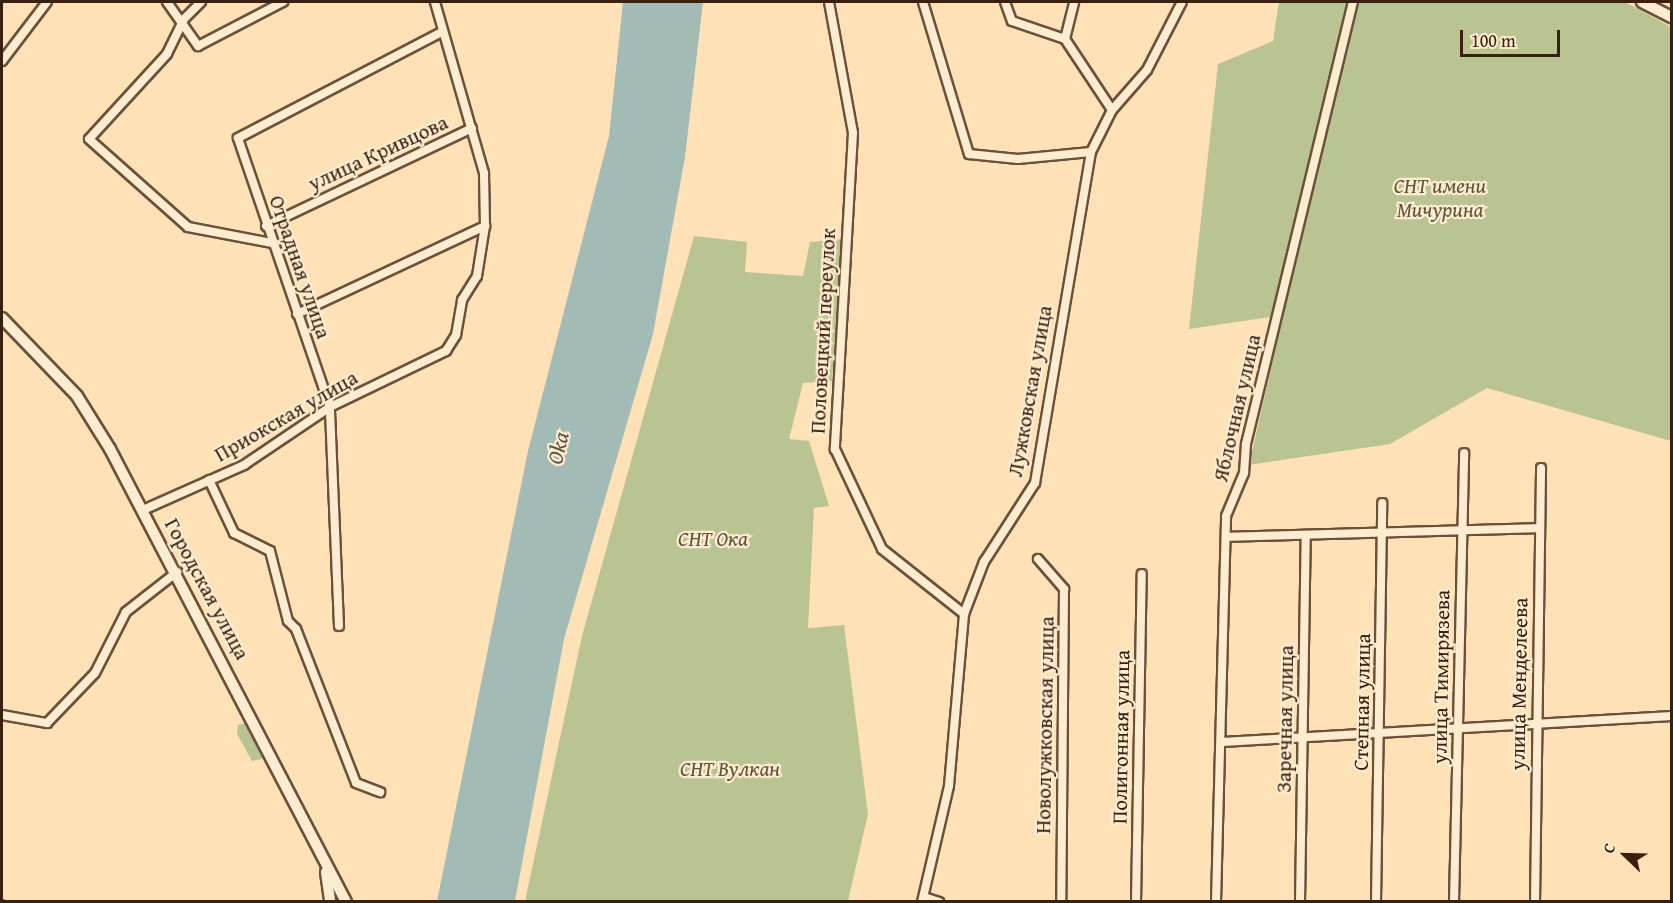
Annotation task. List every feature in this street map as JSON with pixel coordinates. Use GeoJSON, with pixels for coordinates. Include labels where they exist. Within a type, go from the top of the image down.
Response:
{"type":"FeatureCollection","features":[{"type":"Feature","properties":{"kind":"main road"},"geometry":{"type":"LineString","coordinates":[[1642,2],[1671,16]]}},
{"type":"Feature","properties":{"kind":"main road","name":"Городская улица"},"geometry":{"type":"LineString","coordinates":[[2,318],[77,396],[177,572],[346,902]]}},
{"type":"Feature","properties":{"kind":"main road"},"geometry":{"type":"LineString","coordinates":[[323,860],[330,902]]}},
{"type":"Feature","properties":{"kind":"street"},"geometry":{"type":"LineString","coordinates":[[3,55],[47,2]]}},
{"type":"Feature","properties":{"kind":"street"},"geometry":{"type":"LineString","coordinates":[[167,2],[184,20],[198,46],[282,2]]}},
{"type":"Feature","properties":{"kind":"street"},"geometry":{"type":"LineString","coordinates":[[201,2],[184,20],[167,54],[89,139],[188,227],[272,243]]}},
{"type":"Feature","properties":{"kind":"street"},"geometry":{"type":"LineString","coordinates":[[297,314],[485,226],[484,173],[435,2]]}},
{"type":"Feature","properties":{"kind":"street","name":"Половецкий переулок"},"geometry":{"type":"LineString","coordinates":[[829,2],[853,133],[835,449],[882,549],[964,614]]}},
{"type":"Feature","properties":{"kind":"street"},"geometry":{"type":"LineString","coordinates":[[923,2],[969,154],[1018,159],[1091,152]]}},
{"type":"Feature","properties":{"kind":"street"},"geometry":{"type":"LineString","coordinates":[[1005,2],[1012,21],[1065,39],[1112,110]]}},
{"type":"Feature","properties":{"kind":"street"},"geometry":{"type":"LineString","coordinates":[[1065,39],[1074,2]]}},
{"type":"Feature","properties":{"kind":"street","name":"Лужковская улица"},"geometry":{"type":"LineString","coordinates":[[923,899],[950,786],[964,614],[984,561],[1035,483],[1091,152],[1112,110],[1147,70],[1182,2]]}},
{"type":"Feature","properties":{"kind":"street","name":"Яблочная улица"},"geometry":{"type":"LineString","coordinates":[[1216,902],[1222,742],[1226,516],[1245,473],[1246,444],[1353,2]]}},
{"type":"Feature","properties":{"kind":"street","name":"Отрадная улица"},"geometry":{"type":"LineString","coordinates":[[339,626],[330,407],[266,226],[238,138],[442,32]]}},
{"type":"Feature","properties":{"kind":"street","name":"улица Кривцова"},"geometry":{"type":"LineString","coordinates":[[266,226],[472,128]]}},
{"type":"Feature","properties":{"kind":"street","name":"Приокская улица"},"geometry":{"type":"LineString","coordinates":[[143,510],[244,465],[330,407],[446,351],[456,335],[465,292],[477,276],[485,226]]}},
{"type":"Feature","properties":{"kind":"street","name":"улица Тимирязева"},"geometry":{"type":"LineString","coordinates":[[1454,902],[1464,453]]}},
{"type":"Feature","properties":{"kind":"street","name":"улица Менделеева"},"geometry":{"type":"LineString","coordinates":[[1534,902],[1535,723],[1541,468]]}},
{"type":"Feature","properties":{"kind":"street"},"geometry":{"type":"LineString","coordinates":[[209,480],[234,533],[270,551],[288,621],[296,629],[356,783],[380,792]]}},
{"type":"Feature","properties":{"kind":"street","name":"Степная улица"},"geometry":{"type":"LineString","coordinates":[[1376,902],[1382,503]]}},
{"type":"Feature","properties":{"kind":"street"},"geometry":{"type":"LineString","coordinates":[[1226,537],[1462,533],[1540,528]]}},
{"type":"Feature","properties":{"kind":"street","name":"Заречная улица"},"geometry":{"type":"LineString","coordinates":[[1300,902],[1306,537]]}},
{"type":"Feature","properties":{"kind":"street","name":"Новолужковская улица"},"geometry":{"type":"LineString","coordinates":[[1038,559],[1064,589],[1061,902]]}},
{"type":"Feature","properties":{"kind":"street"},"geometry":{"type":"LineString","coordinates":[[2,715],[47,723],[95,674],[126,612],[177,572]]}},
{"type":"Feature","properties":{"kind":"street","name":"Полигонная улица"},"geometry":{"type":"LineString","coordinates":[[1136,902],[1142,574]]}},
{"type":"Feature","properties":{"kind":"street"},"geometry":{"type":"LineString","coordinates":[[1222,742],[1380,731],[1457,730],[1535,723],[1671,716]]}},
{"type":"Feature","properties":{"kind":"street"},"geometry":{"type":"LineString","coordinates":[[923,899],[939,902]]}},
{"type":"Feature","properties":{"kind":"green space","name":"СНТ имени Мичурина"},"geometry":{"type":"Polygon","coordinates":[[[1279,2],[1625,2],[1671,27],[1671,441],[1487,388],[1390,444],[1249,465],[1283,315],[1189,329],[1218,64],[1273,41],[1279,2]]]}},
{"type":"Feature","properties":{"kind":"green space"},"geometry":{"type":"Polygon","coordinates":[[[694,236],[747,242],[745,272],[803,276],[810,242],[842,239],[832,381],[803,383],[789,439],[809,441],[829,506],[814,508],[808,628],[844,625],[868,814],[848,901],[525,901],[582,636],[694,236]]]}},
{"type":"Feature","properties":{"kind":"green space"},"geometry":{"type":"Polygon","coordinates":[[[246,723],[264,757],[262,759],[252,761],[237,734],[238,725],[246,723]]]}},
{"type":"Feature","properties":{"kind":"water","name":"Oka"},"geometry":{"type":"Polygon","coordinates":[[[623,2],[703,2],[685,157],[653,334],[564,639],[515,901],[437,901],[528,451],[609,136],[623,2]]]}},
{"type":"Feature","properties":{"kind":"railway"},"geometry":{"type":"LineString","coordinates":[[2,900],[10,902]]}},
{"type":"Feature","properties":{"kind":"park label","name":"СНТ Ока"},"geometry":{"type":"Point","coordinates":[713,539]}},
{"type":"Feature","properties":{"kind":"park label","name":"СНТ Вулкан"},"geometry":{"type":"Point","coordinates":[730,769]}}]}
